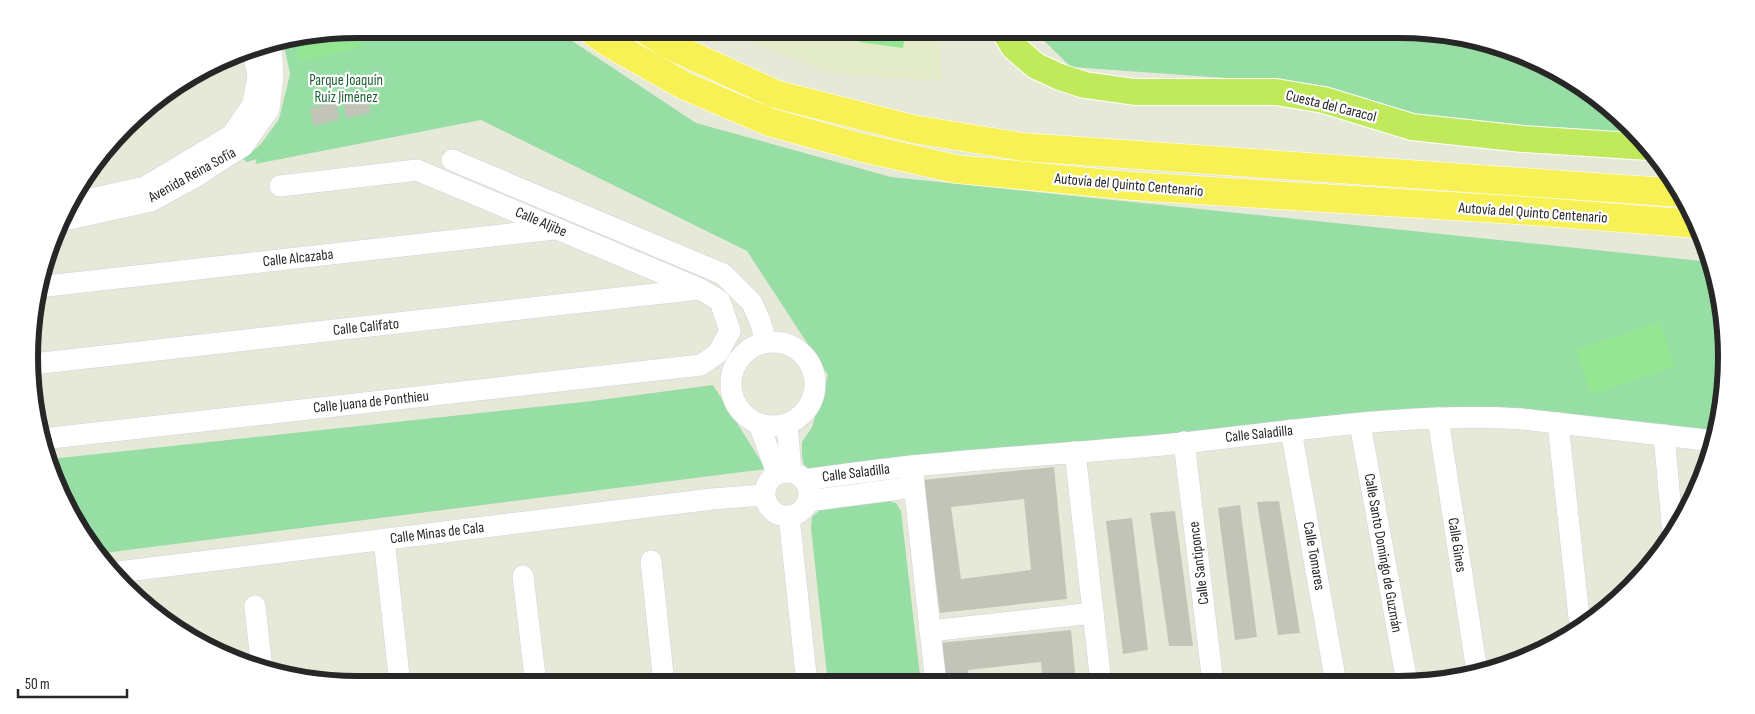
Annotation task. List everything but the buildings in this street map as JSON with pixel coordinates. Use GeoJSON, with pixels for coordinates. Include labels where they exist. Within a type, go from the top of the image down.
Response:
{"type":"FeatureCollection","features":[{"type":"Feature","properties":{"kind":"highway","name":"Autovía del Quinto Centenario"},"geometry":{"type":"LineString","coordinates":[[601,38],[685,86],[769,122],[863,148],[956,169],[1142,187],[1688,223]]}},
{"type":"Feature","properties":{"kind":"highway","name":"Autovía del Quinto Centenario"},"geometry":{"type":"LineString","coordinates":[[659,38],[775,94],[913,129],[1013,145],[1672,192]]}},
{"type":"Feature","properties":{"kind":"main road","name":"Cuesta del Caracol"},"geometry":{"type":"LineString","coordinates":[[1008,38],[1014,47],[1036,66],[1060,77],[1085,85],[1135,92],[1276,92],[1324,100],[1412,127],[1514,139],[1638,146]]}},
{"type":"Feature","properties":{"kind":"street","name":"Avenida Reina Sofía"},"geometry":{"type":"LineString","coordinates":[[69,219],[152,201],[195,177],[243,146],[269,108],[274,75],[260,52]]}},
{"type":"Feature","properties":{"kind":"street","name":"Avenida Reina Sofía"},"geometry":{"type":"LineString","coordinates":[[77,202],[145,187],[232,135],[254,104],[258,75],[257,53]]}},
{"type":"Feature","properties":{"kind":"street"},"geometry":{"type":"LineString","coordinates":[[452,160],[723,274],[752,303],[766,342]]}},
{"type":"Feature","properties":{"kind":"street","name":"Calle Aljibe"},"geometry":{"type":"LineString","coordinates":[[280,186],[417,170],[558,228],[700,289],[720,302],[730,331],[718,353],[701,365]]}},
{"type":"Feature","properties":{"kind":"street","name":"Calle Alcazaba"},"geometry":{"type":"LineString","coordinates":[[46,286],[558,228]]}},
{"type":"Feature","properties":{"kind":"street","name":"Calle Califato"},"geometry":{"type":"LineString","coordinates":[[38,363],[700,289]]}},
{"type":"Feature","properties":{"kind":"street"},"geometry":{"type":"LineString","coordinates":[[766,342],[780,342],[793,347],[804,356],[811,367],[815,380],[814,394],[808,407],[799,417],[787,424],[773,427],[759,424],[746,418],[737,407],[732,394],[730,380],[734,367],[742,355],[753,347],[766,342]]}},
{"type":"Feature","properties":{"kind":"street","name":"Calle Juana de Ponthieu"},"geometry":{"type":"LineString","coordinates":[[48,438],[701,365]]}},
{"type":"Feature","properties":{"kind":"street","name":"Calle Saladilla"},"geometry":{"type":"LineString","coordinates":[[791,475],[1074,452],[1291,430],[1438,418],[1490,417],[1707,440]]}},
{"type":"Feature","properties":{"kind":"street","name":"Calle Gines"},"geometry":{"type":"LineString","coordinates":[[1438,418],[1476,667]]}},
{"type":"Feature","properties":{"kind":"street"},"geometry":{"type":"LineString","coordinates":[[1558,423],[1579,620]]}},
{"type":"Feature","properties":{"kind":"street"},"geometry":{"type":"LineString","coordinates":[[759,424],[791,475],[809,494],[808,501],[801,511],[789,516],[775,513],[766,502],[764,495],[767,482],[791,475]]}},
{"type":"Feature","properties":{"kind":"street"},"geometry":{"type":"LineString","coordinates":[[787,424],[791,475]]}},
{"type":"Feature","properties":{"kind":"street","name":"Calle Santo Domingo de Guzmán"},"geometry":{"type":"LineString","coordinates":[[1360,424],[1406,676]]}},
{"type":"Feature","properties":{"kind":"street","name":"Calle Tomares"},"geometry":{"type":"LineString","coordinates":[[1291,430],[1335,676]]}},
{"type":"Feature","properties":{"kind":"street"},"geometry":{"type":"LineString","coordinates":[[1664,435],[1673,521]]}},
{"type":"Feature","properties":{"kind":"street","name":"Calle Santiponce"},"geometry":{"type":"LineString","coordinates":[[1184,442],[1212,676]]}},
{"type":"Feature","properties":{"kind":"street"},"geometry":{"type":"LineString","coordinates":[[1074,452],[1100,676]]}},
{"type":"Feature","properties":{"kind":"street"},"geometry":{"type":"LineString","coordinates":[[912,466],[935,676]]}},
{"type":"Feature","properties":{"kind":"street","name":"Calle Saladilla"},"geometry":{"type":"LineString","coordinates":[[808,501],[914,487]]}},
{"type":"Feature","properties":{"kind":"street","name":"Calle Minas de Cala"},"geometry":{"type":"LineString","coordinates":[[120,572],[712,499],[764,495]]}},
{"type":"Feature","properties":{"kind":"street"},"geometry":{"type":"LineString","coordinates":[[789,516],[806,676]]}},
{"type":"Feature","properties":{"kind":"street"},"geometry":{"type":"LineString","coordinates":[[384,540],[399,676]]}},
{"type":"Feature","properties":{"kind":"street"},"geometry":{"type":"LineString","coordinates":[[651,561],[663,676]]}},
{"type":"Feature","properties":{"kind":"street"},"geometry":{"type":"LineString","coordinates":[[523,576],[535,676]]}},
{"type":"Feature","properties":{"kind":"street"},"geometry":{"type":"LineString","coordinates":[[254,606],[261,662]]}},
{"type":"Feature","properties":{"kind":"street"},"geometry":{"type":"LineString","coordinates":[[930,631],[1093,613]]}},
{"type":"Feature","properties":{"kind":"shaded area"},"geometry":{"type":"Polygon","coordinates":[[[740,38],[938,38],[942,81],[832,74],[740,38]]]}},
{"type":"Feature","properties":{"kind":"green space","name":"Parque Joaquín Ruiz Jiménez"},"geometry":{"type":"Polygon","coordinates":[[[336,38],[568,38],[696,123],[891,177],[1703,261],[1715,315],[1718,357],[1715,399],[1709,430],[1483,412],[811,470],[804,465],[802,442],[812,427],[828,375],[747,251],[481,120],[255,164],[257,159],[247,162],[243,159],[261,144],[279,119],[290,74],[284,46],[315,40],[336,38]]]}},
{"type":"Feature","properties":{"kind":"green space"},"geometry":{"type":"Polygon","coordinates":[[[336,38],[359,38],[361,48],[299,61],[295,44],[336,38]]]}},
{"type":"Feature","properties":{"kind":"green space"},"geometry":{"type":"Polygon","coordinates":[[[860,38],[905,38],[903,48],[859,42],[860,38]]]}},
{"type":"Feature","properties":{"kind":"green space"},"geometry":{"type":"Polygon","coordinates":[[[1041,38],[1419,38],[1440,40],[1501,54],[1539,70],[1576,91],[1609,117],[1630,138],[1428,117],[1283,82],[1071,67],[1041,38]]]}},
{"type":"Feature","properties":{"kind":"green space"},"geometry":{"type":"Polygon","coordinates":[[[1660,322],[1675,367],[1591,395],[1576,350],[1660,322]]]}},
{"type":"Feature","properties":{"kind":"green space"},"geometry":{"type":"Polygon","coordinates":[[[713,385],[766,469],[105,553],[80,517],[54,459],[592,401],[713,385]]]}},
{"type":"Feature","properties":{"kind":"green space"},"geometry":{"type":"Polygon","coordinates":[[[889,501],[896,503],[901,511],[920,676],[827,676],[811,528],[812,517],[820,510],[889,501]]]}}]}
